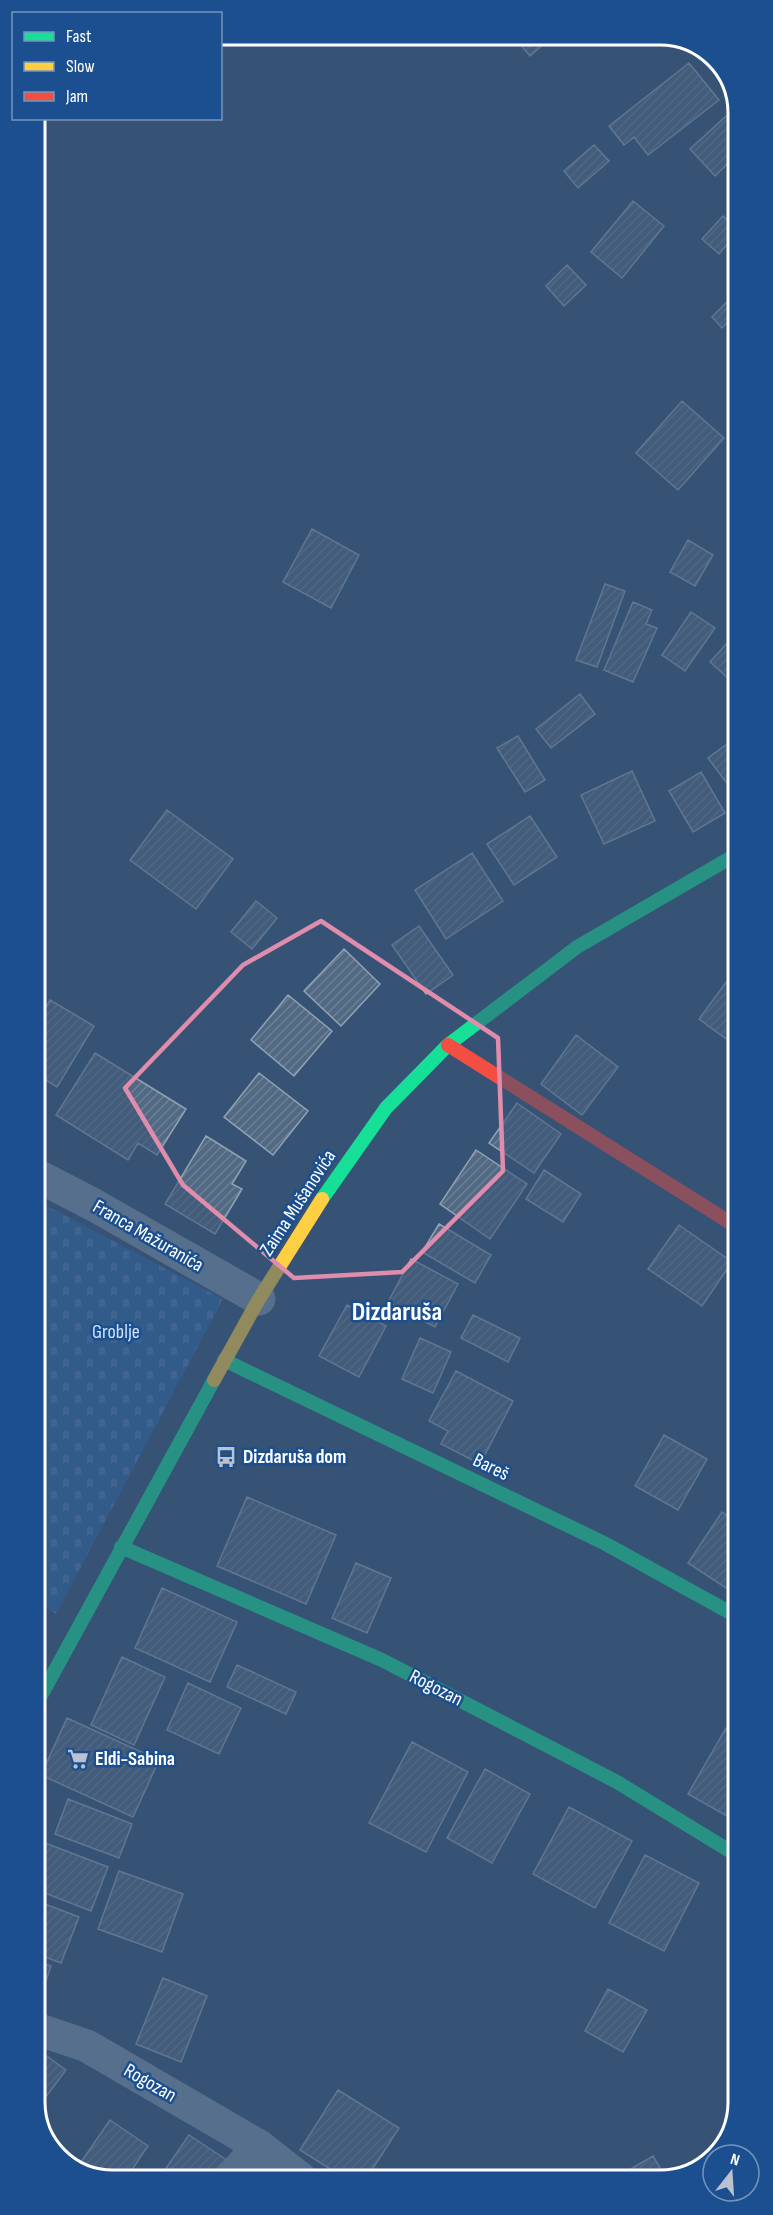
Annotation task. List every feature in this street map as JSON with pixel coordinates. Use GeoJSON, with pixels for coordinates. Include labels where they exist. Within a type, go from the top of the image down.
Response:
{"type":"FeatureCollection","features":[{"type":"Feature","properties":{"kind":"street","name":"Zaima Mušanovića"},"geometry":{"type":"LineString","coordinates":[[45,1688],[259,1299],[331,1186],[386,1107],[448,1045],[577,947],[728,859]]}},
{"type":"Feature","properties":{"kind":"street"},"geometry":{"type":"LineString","coordinates":[[448,1045],[728,1221]]}},
{"type":"Feature","properties":{"kind":"street","name":"Franca Mažuranića"},"geometry":{"type":"LineString","coordinates":[[45,1180],[259,1299]]}},
{"type":"Feature","properties":{"kind":"street","name":"Bareš"},"geometry":{"type":"LineString","coordinates":[[224,1360],[604,1543],[728,1611]]}},
{"type":"Feature","properties":{"kind":"street","name":"Rogozan"},"geometry":{"type":"LineString","coordinates":[[121,1547],[382,1660],[617,1782],[728,1850]]}},
{"type":"Feature","properties":{"kind":"street","name":"Rogozan"},"geometry":{"type":"LineString","coordinates":[[45,2032],[87,2046],[259,2146],[289,2170]]}},
{"type":"Feature","properties":{"kind":"street"},"geometry":{"type":"LineString","coordinates":[[238,2170],[259,2146]]}},
{"type":"Feature","properties":{"kind":"highlighted area"},"geometry":{"type":"Polygon","coordinates":[[[321,921],[498,1038],[503,1171],[402,1272],[294,1278],[183,1185],[125,1088],[243,965],[321,921]]]}},
{"type":"Feature","properties":{"kind":"green space","name":"Groblje"},"geometry":{"type":"Polygon","coordinates":[[[45,1205],[223,1299],[56,1614],[45,1607],[45,1205]]]}},
{"type":"Feature","properties":{"kind":"building"},"geometry":{"type":"Polygon","coordinates":[[[521,45],[543,45],[530,56],[521,45]]]}},
{"type":"Feature","properties":{"kind":"building"},"geometry":{"type":"Polygon","coordinates":[[[689,63],[719,100],[648,155],[634,137],[624,145],[609,126],[689,63]]]}},
{"type":"Feature","properties":{"kind":"building"},"geometry":{"type":"Polygon","coordinates":[[[728,114],[728,164],[715,176],[690,149],[728,114]]]}},
{"type":"Feature","properties":{"kind":"building"},"geometry":{"type":"Polygon","coordinates":[[[594,145],[609,161],[578,188],[564,171],[594,145]]]}},
{"type":"Feature","properties":{"kind":"building"},"geometry":{"type":"Polygon","coordinates":[[[633,201],[664,226],[622,278],[591,252],[633,201]]]}},
{"type":"Feature","properties":{"kind":"building"},"geometry":{"type":"Polygon","coordinates":[[[723,216],[728,221],[728,243],[719,254],[702,239],[723,216]]]}},
{"type":"Feature","properties":{"kind":"building"},"geometry":{"type":"Polygon","coordinates":[[[567,265],[586,285],[564,306],[546,286],[567,265]]]}},
{"type":"Feature","properties":{"kind":"building"},"geometry":{"type":"Polygon","coordinates":[[[728,301],[728,322],[722,328],[712,317],[728,301]]]}},
{"type":"Feature","properties":{"kind":"building"},"geometry":{"type":"Polygon","coordinates":[[[682,401],[724,438],[678,490],[636,453],[682,401]]]}},
{"type":"Feature","properties":{"kind":"building"},"geometry":{"type":"Polygon","coordinates":[[[312,529],[359,555],[331,608],[283,582],[312,529]]]}},
{"type":"Feature","properties":{"kind":"building"},"geometry":{"type":"Polygon","coordinates":[[[688,540],[713,555],[695,586],[670,572],[688,540]]]}},
{"type":"Feature","properties":{"kind":"building"},"geometry":{"type":"Polygon","coordinates":[[[605,584],[625,591],[597,667],[576,660],[605,584]]]}},
{"type":"Feature","properties":{"kind":"building"},"geometry":{"type":"Polygon","coordinates":[[[633,602],[652,610],[646,624],[657,628],[633,682],[604,670],[633,602]]]}},
{"type":"Feature","properties":{"kind":"building"},"geometry":{"type":"Polygon","coordinates":[[[691,612],[715,628],[685,671],[662,655],[691,612]]]}},
{"type":"Feature","properties":{"kind":"building"},"geometry":{"type":"Polygon","coordinates":[[[728,642],[728,678],[710,662],[728,642]]]}},
{"type":"Feature","properties":{"kind":"building"},"geometry":{"type":"Polygon","coordinates":[[[580,694],[595,714],[551,748],[536,729],[580,694]]]}},
{"type":"Feature","properties":{"kind":"building"},"geometry":{"type":"Polygon","coordinates":[[[518,736],[545,780],[525,792],[497,748],[518,736]]]}},
{"type":"Feature","properties":{"kind":"building"},"geometry":{"type":"Polygon","coordinates":[[[728,744],[728,785],[708,758],[728,744]]]}},
{"type":"Feature","properties":{"kind":"building"},"geometry":{"type":"Polygon","coordinates":[[[632,771],[655,821],[604,844],[581,795],[632,771]]]}},
{"type":"Feature","properties":{"kind":"building"},"geometry":{"type":"Polygon","coordinates":[[[701,772],[725,813],[693,832],[669,791],[701,772]]]}},
{"type":"Feature","properties":{"kind":"building"},"geometry":{"type":"Polygon","coordinates":[[[167,810],[233,859],[196,909],[130,860],[167,810]]]}},
{"type":"Feature","properties":{"kind":"building"},"geometry":{"type":"Polygon","coordinates":[[[530,816],[557,857],[514,885],[487,844],[530,816]]]}},
{"type":"Feature","properties":{"kind":"building"},"geometry":{"type":"Polygon","coordinates":[[[472,853],[503,901],[446,939],[415,890],[472,853]]]}},
{"type":"Feature","properties":{"kind":"building"},"geometry":{"type":"Polygon","coordinates":[[[256,901],[277,918],[252,949],[231,932],[256,901]]]}},
{"type":"Feature","properties":{"kind":"building"},"geometry":{"type":"Polygon","coordinates":[[[419,926],[453,975],[426,994],[392,945],[419,926]]]}},
{"type":"Feature","properties":{"kind":"building"},"geometry":{"type":"Polygon","coordinates":[[[344,949],[380,984],[341,1026],[304,991],[344,949]]]}},
{"type":"Feature","properties":{"kind":"building"},"geometry":{"type":"Polygon","coordinates":[[[728,980],[728,1040],[699,1019],[728,980]]]}},
{"type":"Feature","properties":{"kind":"building"},"geometry":{"type":"Polygon","coordinates":[[[288,995],[332,1031],[294,1076],[251,1040],[288,995]]]}},
{"type":"Feature","properties":{"kind":"building"},"geometry":{"type":"Polygon","coordinates":[[[50,1000],[94,1026],[57,1087],[45,1080],[45,1009],[50,1000]]]}},
{"type":"Feature","properties":{"kind":"building"},"geometry":{"type":"Polygon","coordinates":[[[576,1035],[618,1067],[582,1115],[541,1084],[576,1035]]]}},
{"type":"Feature","properties":{"kind":"building"},"geometry":{"type":"Polygon","coordinates":[[[95,1053],[186,1109],[157,1155],[138,1143],[128,1160],[56,1115],[95,1053]]]}},
{"type":"Feature","properties":{"kind":"building"},"geometry":{"type":"Polygon","coordinates":[[[259,1073],[308,1111],[273,1155],[224,1117],[259,1073]]]}},
{"type":"Feature","properties":{"kind":"building"},"geometry":{"type":"Polygon","coordinates":[[[517,1103],[561,1134],[534,1173],[489,1143],[517,1103]]]}},
{"type":"Feature","properties":{"kind":"building"},"geometry":{"type":"Polygon","coordinates":[[[206,1136],[246,1161],[232,1184],[242,1189],[215,1234],[165,1204],[206,1136]]]}},
{"type":"Feature","properties":{"kind":"building"},"geometry":{"type":"Polygon","coordinates":[[[476,1150],[527,1184],[490,1239],[440,1204],[476,1150]]]}},
{"type":"Feature","properties":{"kind":"building"},"geometry":{"type":"Polygon","coordinates":[[[544,1170],[581,1194],[563,1222],[526,1199],[544,1170]]]}},
{"type":"Feature","properties":{"kind":"building"},"geometry":{"type":"Polygon","coordinates":[[[439,1224],[491,1255],[475,1283],[422,1252],[439,1224]]]}},
{"type":"Feature","properties":{"kind":"building"},"geometry":{"type":"Polygon","coordinates":[[[679,1225],[728,1259],[728,1268],[702,1306],[648,1269],[679,1225]]]}},
{"type":"Feature","properties":{"kind":"building"},"geometry":{"type":"Polygon","coordinates":[[[411,1259],[458,1284],[435,1327],[388,1302],[411,1259]]]}},
{"type":"Feature","properties":{"kind":"building"},"geometry":{"type":"Polygon","coordinates":[[[347,1305],[386,1326],[359,1377],[319,1356],[347,1305]]]}},
{"type":"Feature","properties":{"kind":"building"},"geometry":{"type":"Polygon","coordinates":[[[473,1315],[520,1338],[508,1362],[461,1338],[473,1315]]]}},
{"type":"Feature","properties":{"kind":"building"},"geometry":{"type":"Polygon","coordinates":[[[420,1338],[451,1352],[433,1393],[402,1379],[420,1338]]]}},
{"type":"Feature","properties":{"kind":"building"},"geometry":{"type":"Polygon","coordinates":[[[456,1371],[513,1401],[480,1464],[441,1444],[448,1431],[429,1421],[456,1371]]]}},
{"type":"Feature","properties":{"kind":"building"},"geometry":{"type":"Polygon","coordinates":[[[664,1435],[707,1459],[678,1510],[635,1486],[664,1435]]]}},
{"type":"Feature","properties":{"kind":"building"},"geometry":{"type":"Polygon","coordinates":[[[247,1497],[336,1535],[306,1604],[217,1566],[247,1497]]]}},
{"type":"Feature","properties":{"kind":"building"},"geometry":{"type":"Polygon","coordinates":[[[722,1512],[728,1516],[728,1589],[688,1563],[722,1512]]]}},
{"type":"Feature","properties":{"kind":"building"},"geometry":{"type":"Polygon","coordinates":[[[356,1563],[391,1578],[367,1633],[332,1618],[356,1563]]]}},
{"type":"Feature","properties":{"kind":"building"},"geometry":{"type":"Polygon","coordinates":[[[162,1588],[237,1622],[210,1682],[135,1648],[162,1588]]]}},
{"type":"Feature","properties":{"kind":"building"},"geometry":{"type":"Polygon","coordinates":[[[122,1657],[165,1677],[134,1745],[91,1725],[122,1657]]]}},
{"type":"Feature","properties":{"kind":"building"},"geometry":{"type":"Polygon","coordinates":[[[237,1665],[296,1692],[286,1714],[227,1687],[237,1665]]]}},
{"type":"Feature","properties":{"kind":"building"},"geometry":{"type":"Polygon","coordinates":[[[188,1683],[241,1708],[219,1754],[167,1730],[188,1683]]]}},
{"type":"Feature","properties":{"kind":"building"},"geometry":{"type":"Polygon","coordinates":[[[67,1718],[159,1760],[133,1817],[45,1777],[45,1766],[67,1718]]]}},
{"type":"Feature","properties":{"kind":"building"},"geometry":{"type":"Polygon","coordinates":[[[726,1728],[728,1729],[728,1817],[688,1794],[726,1728]]]}},
{"type":"Feature","properties":{"kind":"building"},"geometry":{"type":"Polygon","coordinates":[[[412,1742],[468,1772],[426,1852],[369,1823],[412,1742]]]}},
{"type":"Feature","properties":{"kind":"building"},"geometry":{"type":"Polygon","coordinates":[[[485,1769],[530,1794],[492,1863],[447,1838],[485,1769]]]}},
{"type":"Feature","properties":{"kind":"building"},"geometry":{"type":"Polygon","coordinates":[[[68,1799],[132,1824],[119,1858],[55,1834],[68,1799]]]}},
{"type":"Feature","properties":{"kind":"building"},"geometry":{"type":"Polygon","coordinates":[[[569,1807],[632,1841],[595,1908],[533,1874],[569,1807]]]}},
{"type":"Feature","properties":{"kind":"building"},"geometry":{"type":"Polygon","coordinates":[[[45,1843],[108,1867],[91,1911],[45,1893],[45,1843]]]}},
{"type":"Feature","properties":{"kind":"building"},"geometry":{"type":"Polygon","coordinates":[[[645,1855],[699,1883],[664,1951],[609,1923],[645,1855]]]}},
{"type":"Feature","properties":{"kind":"building"},"geometry":{"type":"Polygon","coordinates":[[[119,1871],[183,1894],[162,1952],[98,1929],[119,1871]]]}},
{"type":"Feature","properties":{"kind":"building"},"geometry":{"type":"Polygon","coordinates":[[[45,1904],[79,1917],[61,1963],[45,1957],[45,1904]]]}},
{"type":"Feature","properties":{"kind":"building"},"geometry":{"type":"Polygon","coordinates":[[[45,1964],[51,1966],[45,1984],[45,1964]]]}},
{"type":"Feature","properties":{"kind":"building"},"geometry":{"type":"Polygon","coordinates":[[[163,1978],[207,1996],[181,2062],[136,2044],[163,1978]]]}},
{"type":"Feature","properties":{"kind":"building"},"geometry":{"type":"Polygon","coordinates":[[[608,1989],[647,2010],[623,2052],[585,2031],[608,1989]]]}},
{"type":"Feature","properties":{"kind":"building"},"geometry":{"type":"Polygon","coordinates":[[[45,2055],[66,2070],[45,2098],[45,2055]]]}},
{"type":"Feature","properties":{"kind":"building"},"geometry":{"type":"Polygon","coordinates":[[[338,2090],[399,2128],[372,2170],[332,2170],[300,2150],[338,2090]]]}},
{"type":"Feature","properties":{"kind":"building"},"geometry":{"type":"Polygon","coordinates":[[[110,2120],[148,2146],[132,2170],[100,2169],[81,2162],[110,2120]]]}},
{"type":"Feature","properties":{"kind":"building"},"geometry":{"type":"Polygon","coordinates":[[[189,2135],[231,2163],[226,2170],[165,2170],[189,2135]]]}},
{"type":"Feature","properties":{"kind":"building"},"geometry":{"type":"Polygon","coordinates":[[[653,2156],[661,2170],[660,2170],[629,2170],[653,2156]]]}},
{"type":"Feature","properties":{"kind":"traffic: fast"},"geometry":{"type":"LineString","coordinates":[[322,1199],[386,1108],[448,1045],[577,947],[728,859]]}},
{"type":"Feature","properties":{"kind":"traffic: fast"},"geometry":{"type":"LineString","coordinates":[[224,1360],[604,1543],[728,1611]]}},
{"type":"Feature","properties":{"kind":"traffic: fast"},"geometry":{"type":"LineString","coordinates":[[45,1688],[214,1380]]}},
{"type":"Feature","properties":{"kind":"traffic: fast"},"geometry":{"type":"LineString","coordinates":[[121,1547],[382,1660],[617,1782],[728,1850]]}},
{"type":"Feature","properties":{"kind":"traffic: slow"},"geometry":{"type":"LineString","coordinates":[[214,1380],[259,1299],[322,1199]]}},
{"type":"Feature","properties":{"kind":"traffic: jam"},"geometry":{"type":"LineString","coordinates":[[448,1045],[728,1221]]}},
{"type":"Feature","properties":{"kind":"place","name":"Dizdaruša dom"},"geometry":{"type":"Point","coordinates":[226,1457]}},
{"type":"Feature","properties":{"kind":"place","name":"Eldi-Sabina"},"geometry":{"type":"Point","coordinates":[78,1759]}},
{"type":"Feature","properties":{"kind":"district","name":"Dizdaruša"},"geometry":{"type":"Point","coordinates":[397,1312]}}]}
